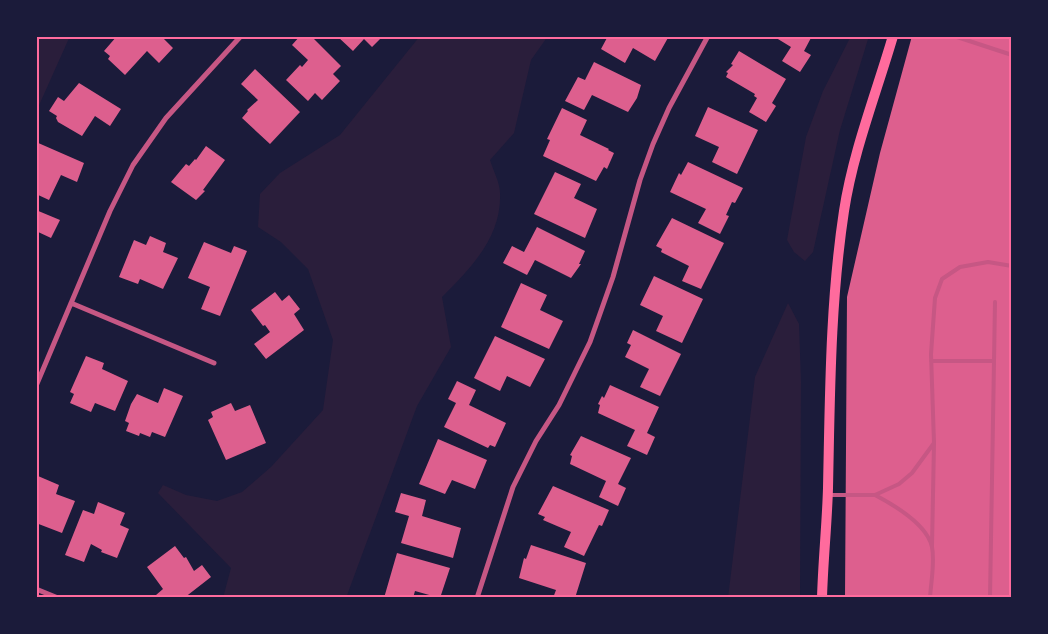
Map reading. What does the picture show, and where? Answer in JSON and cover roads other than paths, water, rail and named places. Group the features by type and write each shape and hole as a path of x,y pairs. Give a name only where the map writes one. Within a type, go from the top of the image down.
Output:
{"main road":[{"path":"822,598 834,298 844,209 858,150 893,36"}],"street":[{"path":"36,386 121,188 147,143 181,100 242,36"},
{"path":"477,598 513,487 536,441 563,398 590,342 613,277 640,180 653,144 669,108 708,36"},
{"path":"71,303 214,363"},
{"path":"36,588 58,598"}],"lane":[{"path":"954,36 1012,55"},
{"path":"930,598 934,443 931,362 935,298 942,279 960,266 988,262 1012,266"},
{"path":"990,598 994,302"},
{"path":"931,362 994,362"},
{"path":"827,495 875,494 898,484 912,473 934,443"},
{"path":"875,494 906,514 918,525 932,546"}]}
